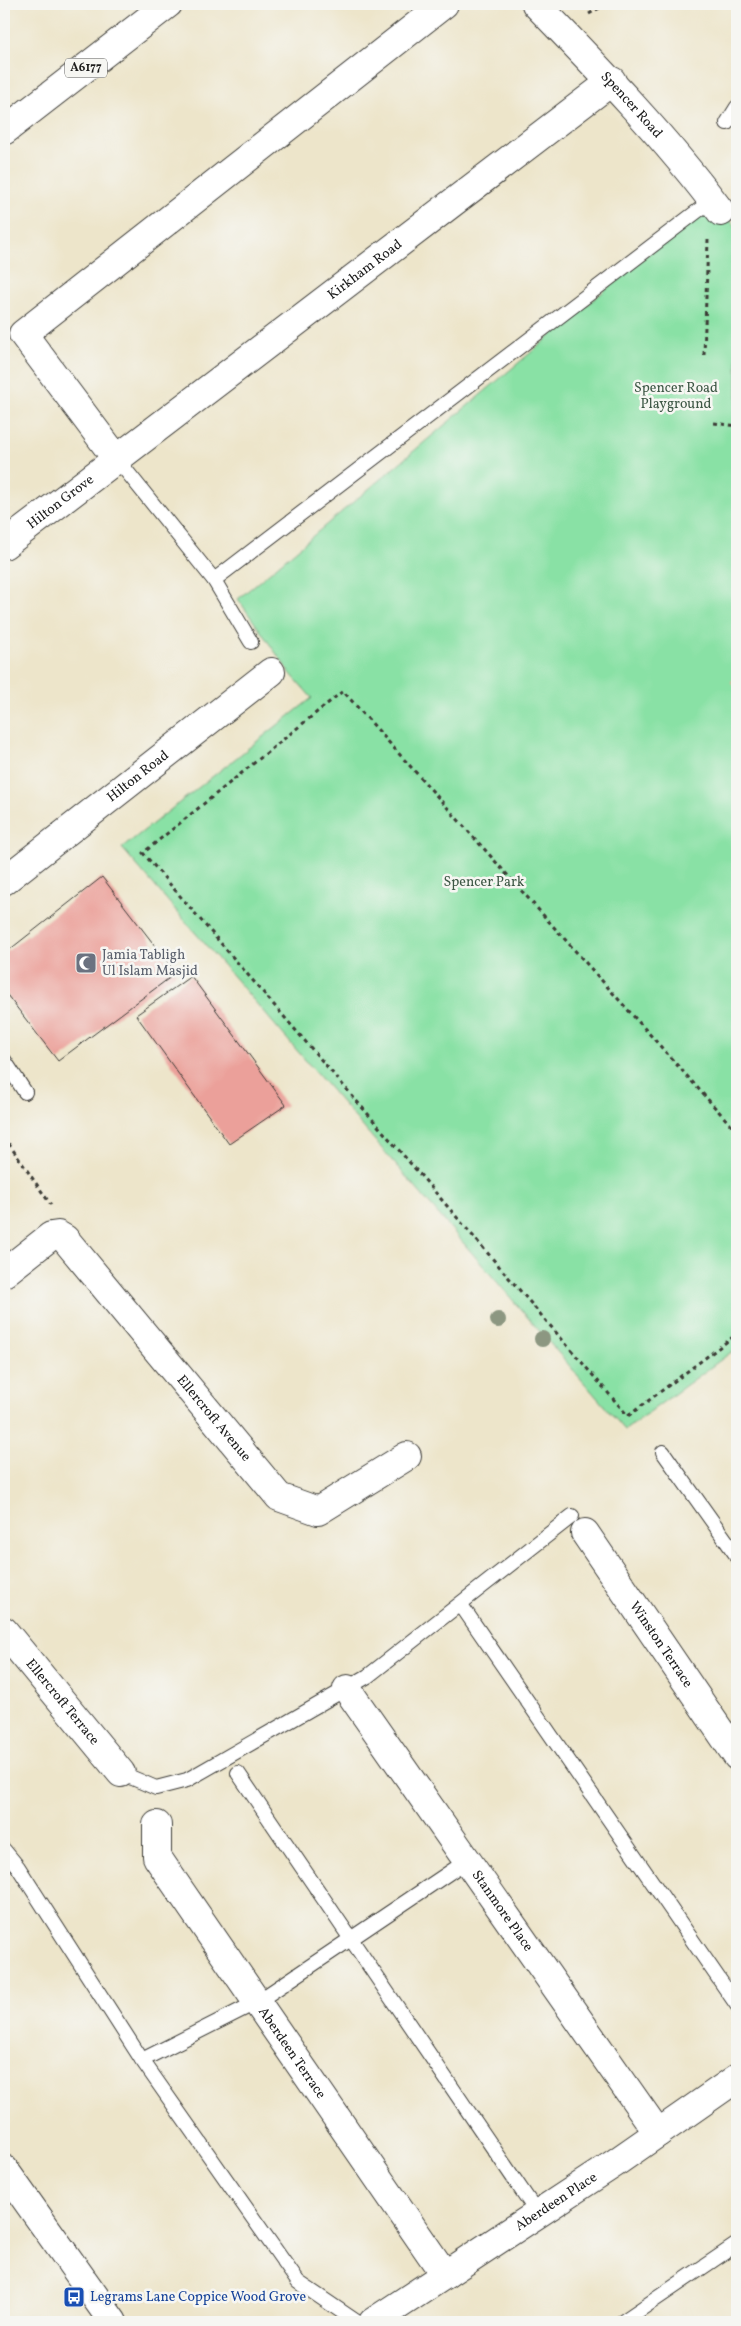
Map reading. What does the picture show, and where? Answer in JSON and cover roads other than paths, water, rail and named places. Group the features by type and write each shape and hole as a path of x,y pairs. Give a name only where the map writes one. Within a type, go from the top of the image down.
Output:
{"street":[{"name":"A6177","path":"4,131 168,4"},
{"path":"116,458 23,334 444,4"},
{"name":"Spencer Road","path":"536,4 612,81 714,215"},
{"name":"Kirkham Road","path":"116,458 612,81"},
{"name":"Hilton Grove","path":"4,545 116,458"},
{"name":"Hilton Road","path":"4,881 271,672"},
{"name":"Ellercroft Avenue","path":"4,1273 53,1236 58,1235 66,1239 279,1497 318,1511 407,1456"},
{"name":"Winston Terrace","path":"579,1525 737,1756"},
{"name":"Ellercroft Terrace","path":"4,1631 121,1773"},
{"name":"Stanmore Place","path":"347,1689 658,2133"},
{"name":"Aberdeen Terrace","path":"157,1825 157,1858 445,2274"},
{"name":"Aberdeen Place","path":"373,2322 538,2214 737,2078"},
{"path":"4,2169 112,2322"}],"lane":[{"path":"727,124 737,107"},
{"path":"214,580 714,215"},
{"path":"116,458 214,580 251,642"},
{"path":"4,1060 25,1092"},
{"path":"663,1452 737,1556"},
{"path":"121,1773 156,1788 188,1780 368,1676 461,1605 579,1525"},
{"path":"461,1605 737,2004"},
{"path":"238,1773 538,2214"},
{"path":"4,1850 18,1867 142,2060 298,2282 357,2322"},
{"path":"142,2060 257,2002 468,1860"},
{"path":"622,2322 737,2244"}],"place":[{"name":"Jamia Tabligh Ul Islam Masjid","path":"86,963"},
{"name":"Legrams Lane Coppice Wood Grove","path":"74,2297"}],"park label":[{"name":"Spencer Road Playground","path":"676,396"},
{"name":"Spencer Park","path":"484,882"}]}
